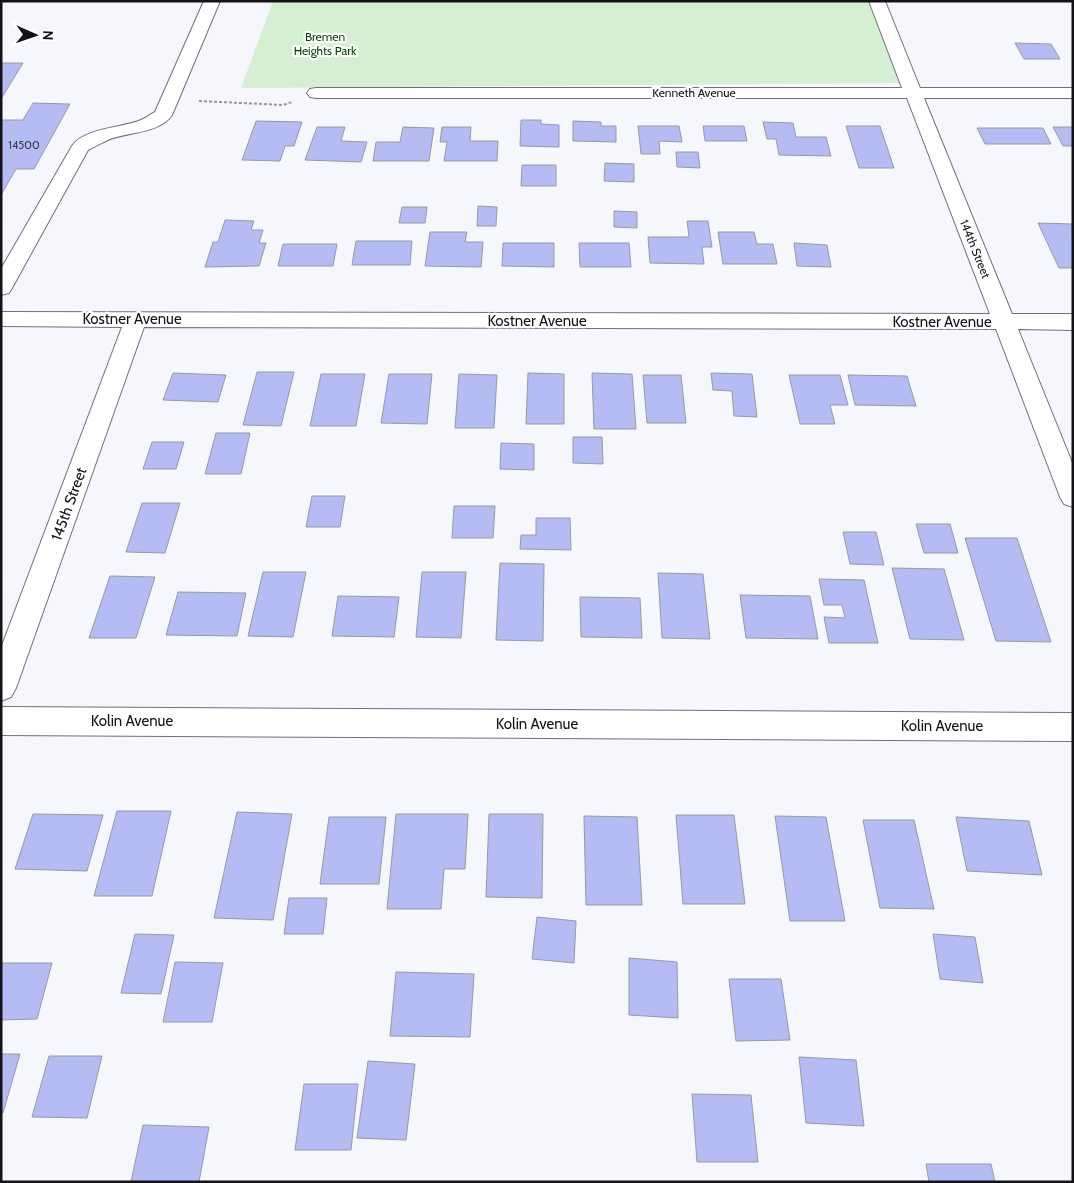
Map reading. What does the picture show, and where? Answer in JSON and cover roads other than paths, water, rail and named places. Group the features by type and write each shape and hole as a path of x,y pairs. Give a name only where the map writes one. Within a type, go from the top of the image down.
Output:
{"street":[{"path":"1,288 81,146 104,135 147,124 163,115 212,1"},
{"name":"144th Street","path":"877,1 1073,497"},
{"name":"Kenneth Avenue","path":"316,93 1073,93"},
{"name":"Kostner Avenue","path":"1,319 1073,322"},
{"name":"145th Street","path":"1,688 136,320"},
{"name":"Kolin Avenue","path":"1,721 1073,727"}],"park label":[{"name":"Bremen Heights Park","path":"325,44"}]}
